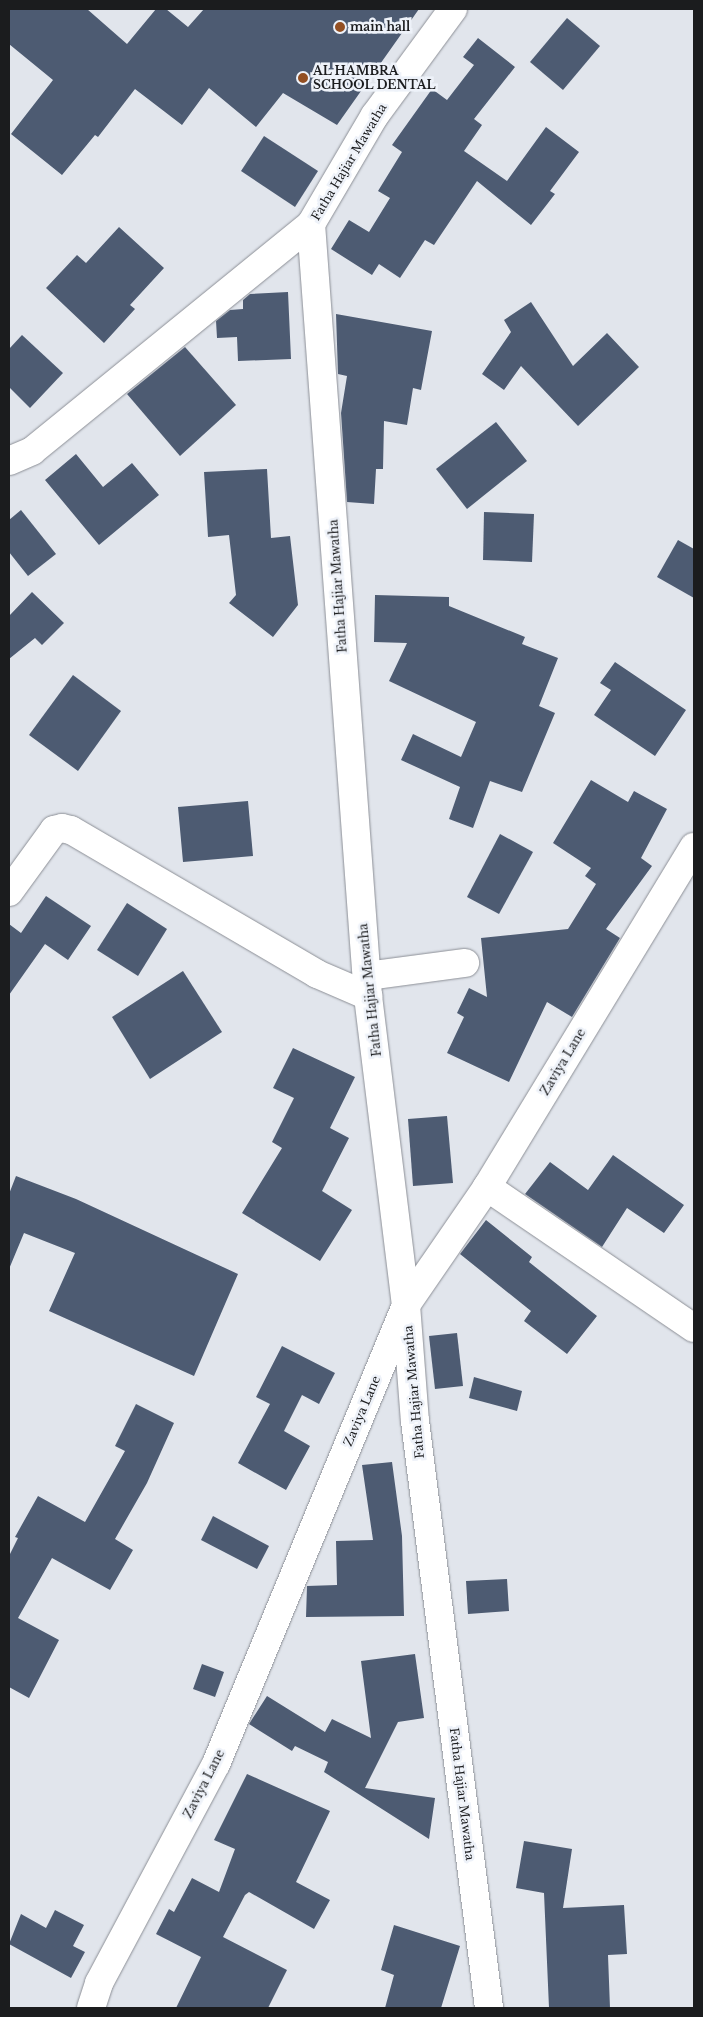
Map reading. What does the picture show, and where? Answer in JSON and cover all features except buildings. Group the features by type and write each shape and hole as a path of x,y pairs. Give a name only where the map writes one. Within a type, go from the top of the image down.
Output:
{"street":[{"name":"Fatha Hajiar Mawatha","path":"453,9 375,115 311,224 368,986 406,1305 416,1431 489,2008"},
{"path":"9,462 32,451 311,224"},
{"path":"9,892 54,830 62,828 71,830 317,974 368,986 465,963"},
{"name":"Zaviya Lane","path":"91,2008 99,1983 216,1764 406,1305 488,1188 694,847"},
{"path":"488,1188 694,1328"}],"place":[{"name":"main hall","path":"340,27"},
{"name":"AL HAMBRA SCHOOL DENTAL","path":"303,78"}]}
